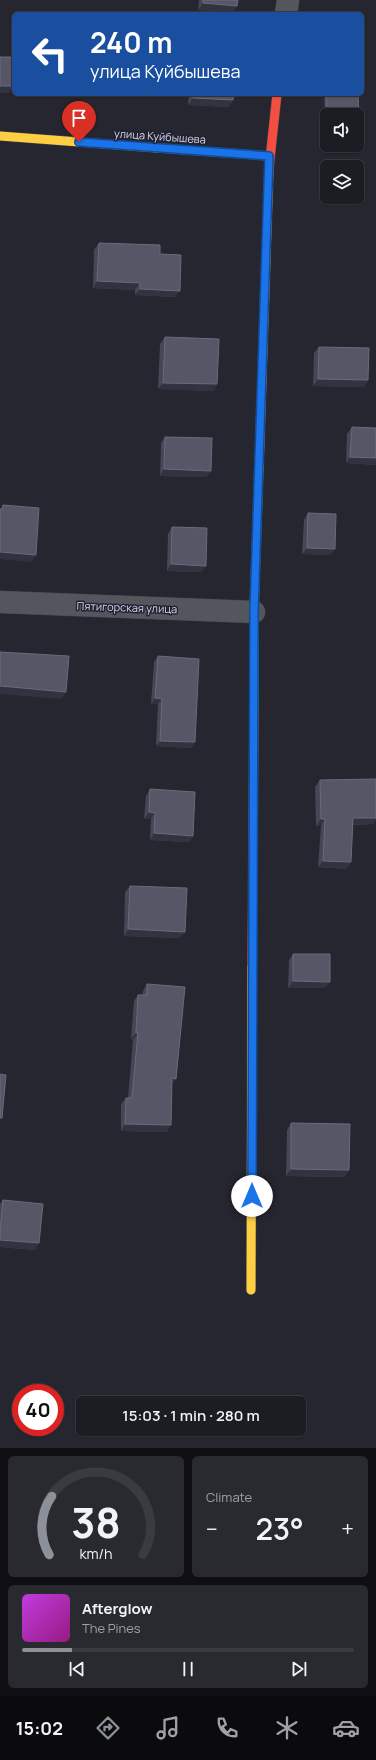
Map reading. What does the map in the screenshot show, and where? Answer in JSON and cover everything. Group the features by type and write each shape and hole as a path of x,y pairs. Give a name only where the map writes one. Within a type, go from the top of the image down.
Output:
{"street":[{"path":"286,12 288,0"},
{"path":"251,1290 254,612 269,156 277,96"},
{"name":"улица Куйбышева","path":"0,136 269,156"},
{"name":"Пятигорская улица","path":"0,602 254,612"}],"building":[{"path":"203,0 238,0 237,6 203,3"},
{"path":"0,57 12,57 12,86 0,86"},
{"path":"193,96 234,96 233,100 193,98"},
{"path":"326,96 358,96 359,108 327,108"},
{"path":"99,243 160,245 160,254 181,255 180,291 140,289 140,283 97,281"},
{"path":"165,337 219,339 217,384 163,383"},
{"path":"319,347 369,348 368,380 318,379"},
{"path":"352,427 376,428 376,458 350,457"},
{"path":"165,437 212,438 211,471 164,469"},
{"path":"3,505 39,508 36,555 0,552 0,509 2,509"},
{"path":"308,513 336,514 335,549 307,548"},
{"path":"172,527 207,528 206,566 171,564"},
{"path":"0,652 69,656 66,692 0,686"},
{"path":"158,656 199,659 195,742 160,741 162,699 155,698"},
{"path":"376,779 376,818 353,818 351,862 323,861 325,819 321,819 320,780"},
{"path":"150,789 195,792 193,836 154,833 155,813 149,812"},
{"path":"130,886 187,888 185,932 128,929"},
{"path":"293,954 330,954 330,982 293,981"},
{"path":"147,984 185,987 176,1079 172,1078 171,1125 125,1124 126,1098 132,1098 138,1033 136,1033 138,995 147,995"},
{"path":"0,1074 6,1075 2,1118 0,1118"},
{"path":"291,1123 350,1124 349,1170 291,1169"},
{"path":"3,1200 43,1204 39,1243 0,1240"}],"traffic: fast":[{"path":"158,148 269,156"},
{"path":"254,711 254,612 259,468"}],"traffic: slow":[{"path":"0,136 158,148"},
{"path":"259,468 269,168"},
{"path":"251,1290 252,967"}],"traffic: jam":[{"path":"269,168 277,96"},
{"path":"252,967 254,711"}],"route":[{"path":"79,142 269,156 254,612 252,1196"}]}
